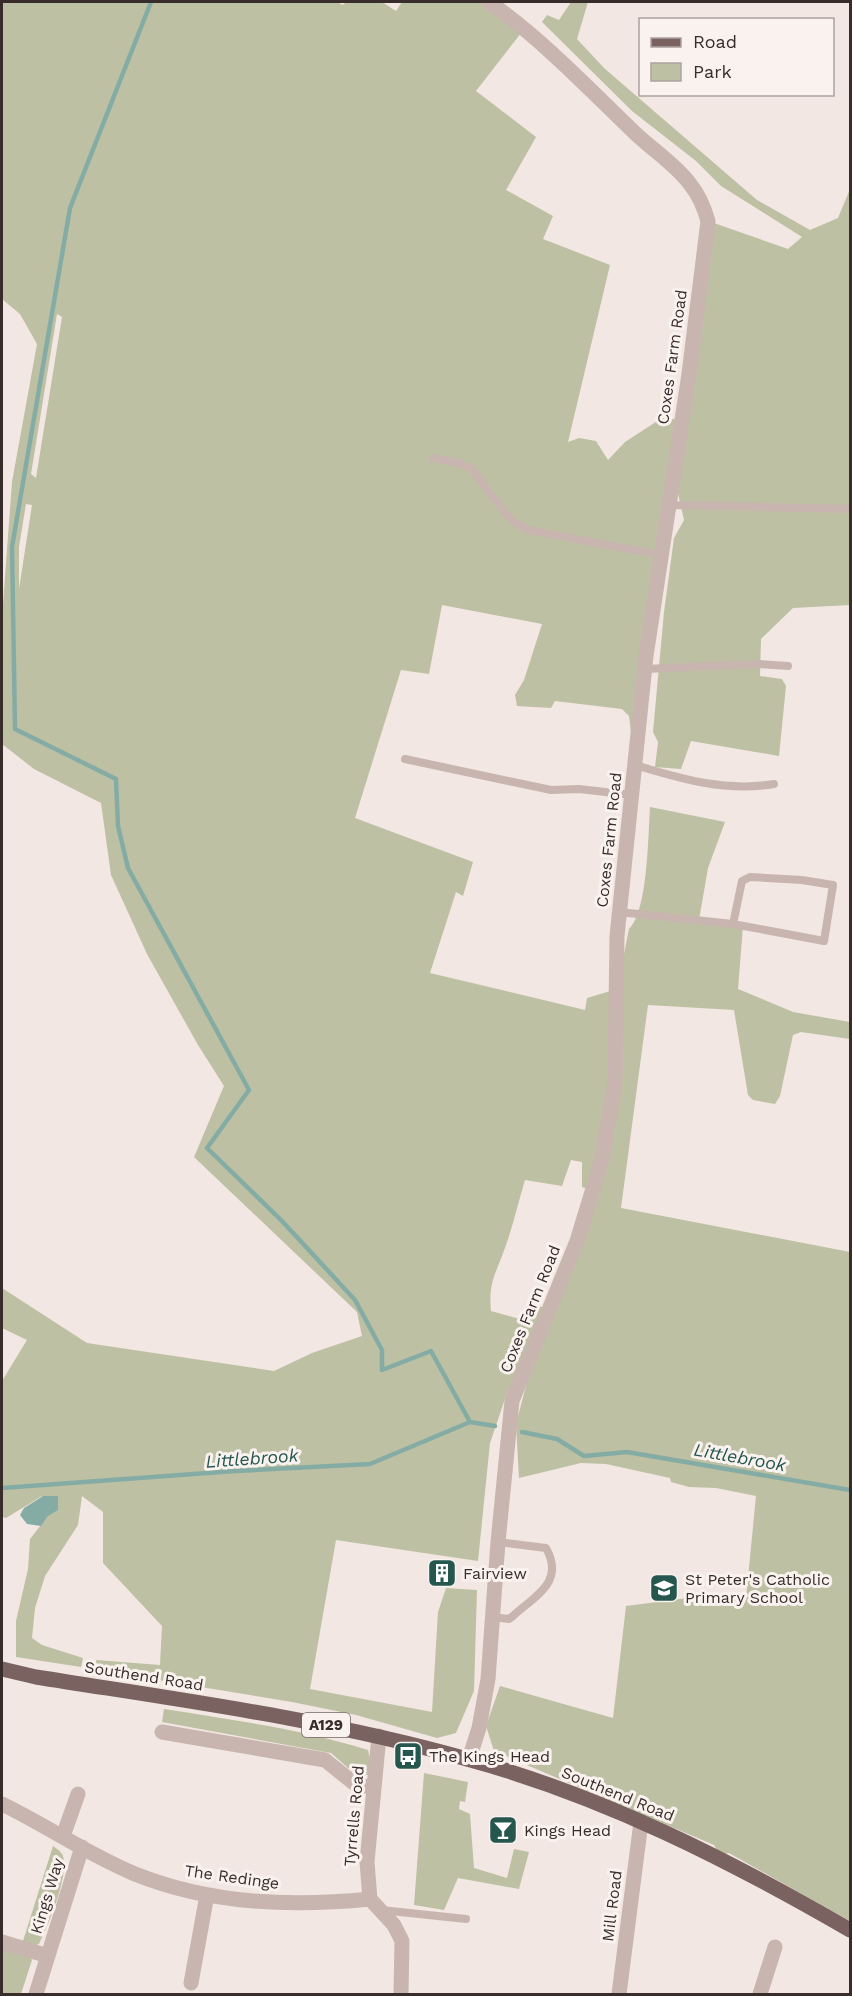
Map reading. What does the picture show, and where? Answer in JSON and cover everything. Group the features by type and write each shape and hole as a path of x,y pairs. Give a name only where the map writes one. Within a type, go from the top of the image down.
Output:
{"main road":[{"name":"Southend Road","path":"2,1669 47,1679 294,1718 379,1736 469,1759 597,1803 641,1822 744,1870 850,1930"}],"street":[{"name":"Coxes Farm Road","path":"469,1759 479,1728 488,1679 498,1542 512,1401 577,1241 602,1159 615,1083 619,912 645,669 706,249 708,221 701,200 690,183 666,159 641,139 520,24 489,2"},
{"path":"162,1732 325,1760 356,1784 374,1788"},
{"name":"Tyrrells Road","path":"375,1904 367,1862 379,1736"},
{"path":"63,1836 78,1794"},
{"name":"The Redinge","path":"2,1804 134,1873 207,1895 267,1903 375,1904"},
{"name":"Mill Road","path":"619,1995 641,1822"},
{"name":"Kings Way","path":"36,1995 82,1847"},
{"path":"191,1983 207,1895"},
{"path":"375,1904 394,1925 402,1941 401,1995"},
{"name":"Kings Way","path":"2,1942 48,1956"},
{"path":"760,1995 775,1947"}],"lane":[{"path":"432,458 459,463 471,468 509,518 528,530 661,555"},
{"path":"668,506 850,509"},
{"path":"645,669 759,664 788,666"},
{"path":"405,759 551,790 579,789 632,795"},
{"path":"635,765 710,784 750,788 774,784"},
{"path":"619,912 733,924 824,941 833,885 802,880 750,877 742,881 733,924"},
{"path":"492,1617 509,1619 513,1616 550,1582 554,1569 553,1561 546,1548 498,1542"},
{"path":"375,1904 466,1919"}],"green space":[{"path":"2,2 337,2 343,5 346,2 382,2 396,11 402,2 489,2 525,28 476,91 536,137 506,190 553,216 543,239 610,265 568,442 579,438 596,441 608,460 625,442 662,418 681,420 708,221 788,249 802,237 721,186 696,161 632,111 542,22 547,15 559,20 571,2 588,2 577,39 604,68 757,200 810,230 838,218 850,189 850,605 793,608 761,639 760,676 782,679 786,686 779,756 691,741 681,769 655,767 658,742 653,732 664,612 674,538 684,520 674,476 632,740 629,716 622,709 555,701 551,708 517,706 515,695 524,680 542,624 442,605 429,674 401,670 355,818 473,862 463,896 456,892 430,973 585,1010 587,998 617,989 629,929 635,920 643,890 650,807 725,822 708,868 699,920 743,926 738,989 793,1012 850,1022 850,1039 801,1032 793,1035 780,1096 775,1104 753,1100 748,1095 734,1010 648,1005 621,1208 850,1252 850,1921 729,1853 720,1855 714,1845 494,1751 486,1726 500,1686 613,1718 626,1606 711,1595 746,1598 756,1496 716,1488 689,1487 671,1482 670,1478 606,1464 581,1463 519,1478 516,1424 537,1344 592,1190 582,1187 582,1162 571,1160 562,1186 525,1180 508,1240 494,1278 491,1311 523,1320 532,1302 545,1309 506,1396 490,1443 478,1561 336,1540 310,1689 432,1712 438,1612 446,1588 477,1590 474,1691 456,1733 437,1738 356,1715 292,1702 97,1670 96,1660 160,1665 162,1626 103,1563 103,1512 82,1496 78,1525 45,1576 35,1608 32,1638 42,1645 83,1658 81,1667 16,1657 16,1621 28,1569 30,1539 48,1516 42,1496 6,1518 2,1517 2,1381 27,1340 2,1328 2,1288 87,1343 274,1371 312,1353 362,1336 357,1312 194,1157 224,1086 147,954 111,875 101,803 34,769 2,744 2,617 12,482 37,344 20,314 2,299","holes":["57,314 62,317 36,478 31,474","26,504 32,505 19,589 19,547"]},
{"path":"164,1709 318,1736 368,1750 371,1765 368,1775 355,1774 331,1753 162,1722"},
{"path":"424,1773 468,1782 465,1802 460,1801 459,1809 470,1814 474,1868 507,1878 514,1849 529,1852 519,1889 458,1878 444,1910 414,1905"},
{"path":"53,1846 63,1856 63,1876 52,1913 39,1944 30,1947 22,1944"},
{"path":"2,1946 26,1953 32,1960 21,1994 2,1994"}],"water":[{"path":"43,1496 58,1496 58,1510 48,1516 41,1526 27,1524 20,1515 24,1508"}],"waterway":[{"path":"151,2 70,208 12,547 15,729 116,779 118,826 128,868 249,1090 207,1148 282,1221 355,1300 382,1350 382,1370 431,1351 470,1422"},
{"name":"Littlebrook","path":"2,1488 235,1471 370,1464 470,1422 495,1426"},
{"name":"Littlebrook","path":"522,1432 557,1439 584,1456 627,1452 850,1490"}],"place":[{"name":"Fairview","path":"442,1573"},
{"name":"St Peter's Catholic Primary School","path":"664,1588"},
{"name":"The Kings Head","path":"408,1756"},
{"name":"Kings Head","path":"503,1830"}]}
